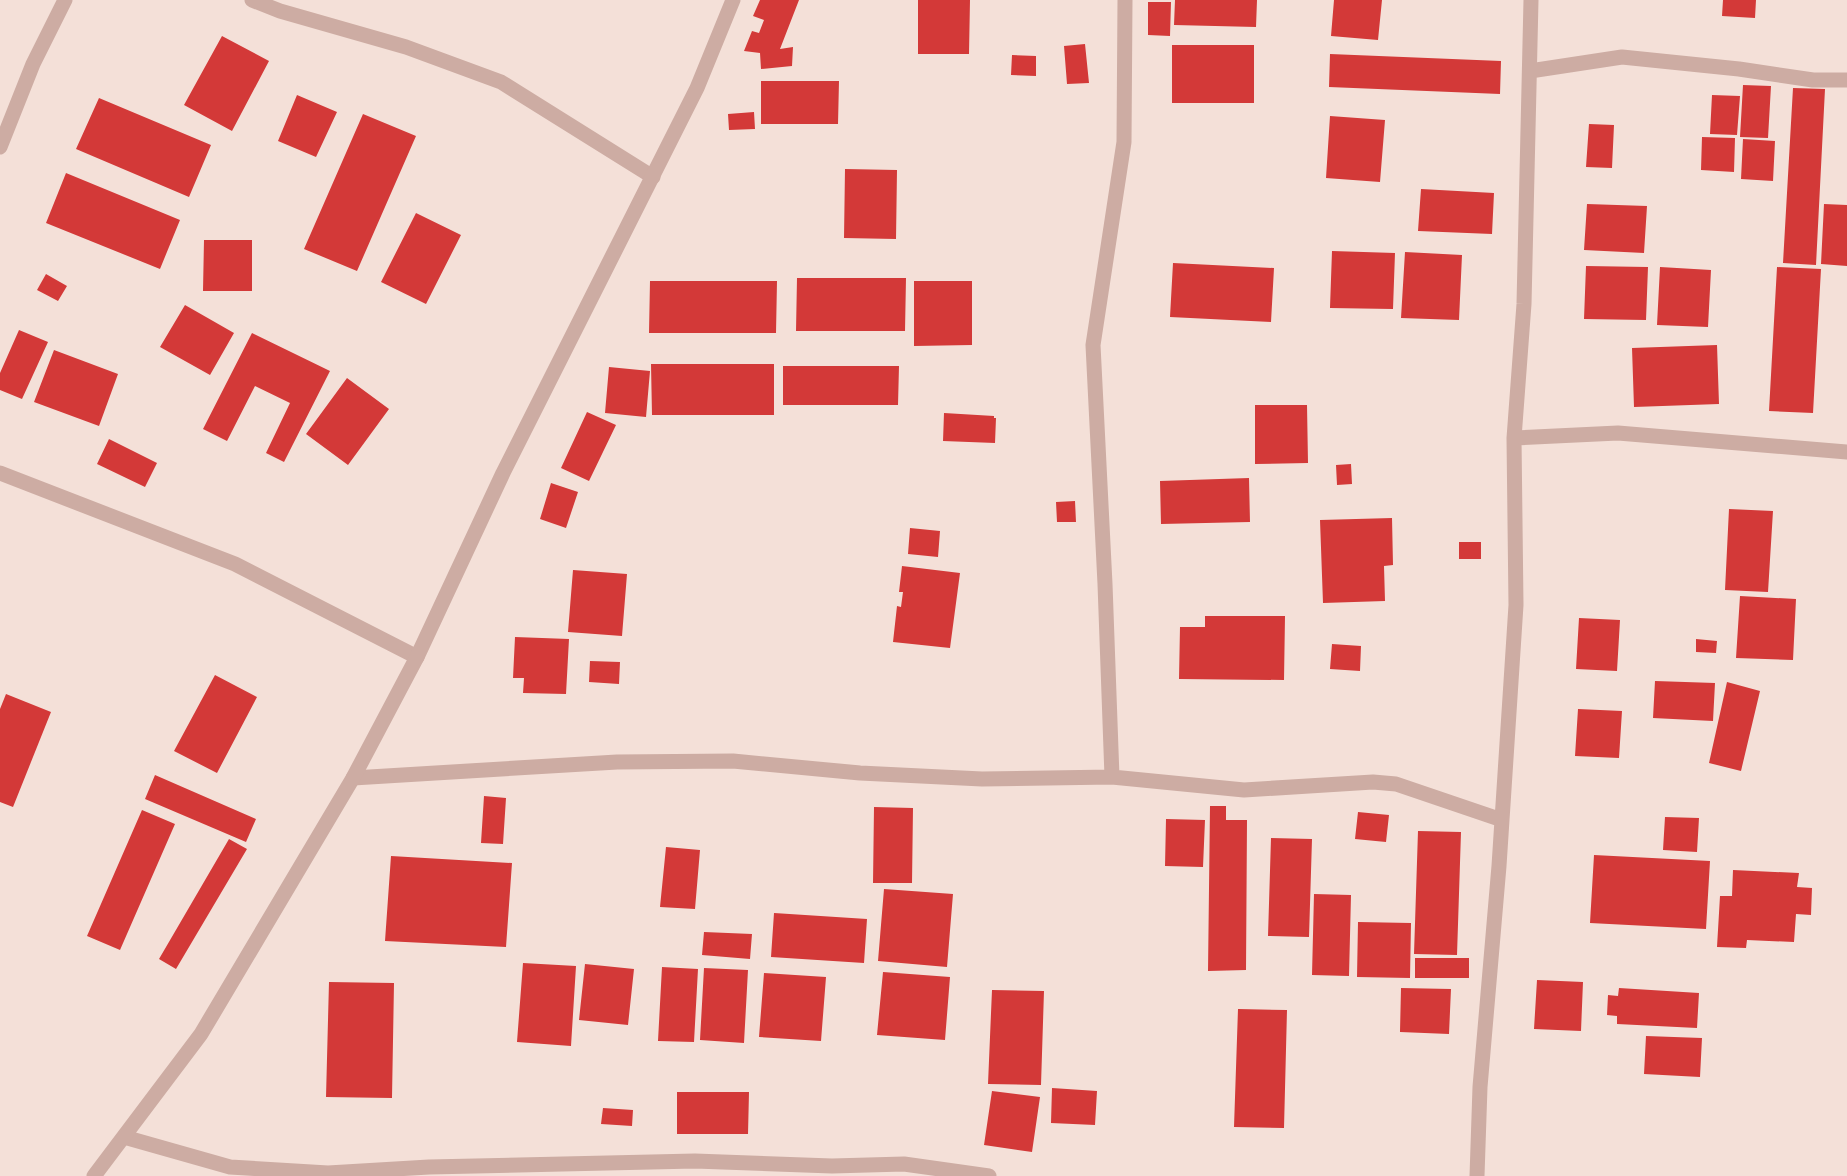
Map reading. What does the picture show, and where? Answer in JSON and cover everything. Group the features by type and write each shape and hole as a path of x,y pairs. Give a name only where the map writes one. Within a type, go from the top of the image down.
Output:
{"street":[{"path":"0,147 33,63 65,0"},
{"path":"252,0 280,11 406,47 501,82 652,177"},
{"path":"94,1176 201,1034 353,778 417,657 503,473 697,88 733,0"},
{"path":"1112,777 1093,345 1124,142 1125,0"},
{"path":"1477,1176 1480,1087 1502,820 1516,605 1514,438 1524,304 1531,0"},
{"path":"1530,71 1622,57 1739,69 1813,80 1847,80"},
{"path":"1514,438 1618,433 1847,452"},
{"path":"0,473 235,564 417,657"},
{"path":"353,778 616,762 732,761 915,776 1112,777 1244,790 1373,782 1396,784 1502,820"},
{"path":"124,1137 230,1167 328,1173 530,1164 694,1161 832,1166 904,1164 989,1176"}],"building":[{"path":"760,0 799,0 780,49 793,47 792,66 761,69 760,53 744,51 752,31 759,33 764,20 753,16"},
{"path":"918,0 970,0 969,54 918,54"},
{"path":"1175,0 1257,0 1256,27 1174,25"},
{"path":"1334,0 1382,0 1378,40 1331,36"},
{"path":"1723,0 1756,0 1755,18 1722,16"},
{"path":"1148,2 1171,2 1170,36 1148,35"},
{"path":"222,36 269,61 232,131 184,105"},
{"path":"1085,44 1089,83 1067,84 1064,46"},
{"path":"1172,45 1254,45 1254,103 1172,103"},
{"path":"1330,54 1501,61 1500,94 1329,87"},
{"path":"1012,55 1036,56 1036,76 1011,75"},
{"path":"761,81 839,81 838,124 761,124"},
{"path":"1743,85 1771,86 1768,138 1740,137"},
{"path":"1793,88 1825,89 1816,265 1783,263"},
{"path":"297,95 337,112 316,157 278,141"},
{"path":"1712,95 1740,96 1737,135 1710,134"},
{"path":"99,98 211,145 189,197 76,149"},
{"path":"754,112 755,129 729,130 728,114"},
{"path":"363,114 416,136 357,271 304,249"},
{"path":"1330,116 1385,120 1380,182 1326,178"},
{"path":"1589,124 1614,125 1612,168 1586,167"},
{"path":"1702,137 1735,138 1734,172 1701,170"},
{"path":"1743,139 1775,141 1773,181 1741,179"},
{"path":"845,169 897,170 896,239 844,238"},
{"path":"66,173 180,220 160,269 46,223"},
{"path":"1421,189 1494,193 1492,234 1418,231"},
{"path":"1587,204 1647,206 1644,253 1584,250"},
{"path":"1824,204 1847,205 1847,266 1821,264"},
{"path":"416,213 461,235 426,304 381,282"},
{"path":"204,240 252,240 252,291 203,291"},
{"path":"1332,251 1395,253 1393,309 1330,308"},
{"path":"1405,252 1462,255 1459,320 1401,318"},
{"path":"1173,263 1274,268 1271,322 1170,317"},
{"path":"1586,266 1648,267 1646,320 1584,319"},
{"path":"1660,267 1711,270 1708,327 1657,325"},
{"path":"1777,267 1821,269 1813,413 1769,411"},
{"path":"46,274 67,286 58,301 37,290"},
{"path":"797,278 906,278 905,331 796,331"},
{"path":"650,281 777,281 776,333 649,333"},
{"path":"914,281 972,281 972,345 914,346"},
{"path":"185,305 234,333 210,375 160,347"},
{"path":"19,330 48,342 22,399 0,390 0,373"},
{"path":"252,333 330,371 284,462 266,453 290,403 255,386 227,441 203,429"},
{"path":"1717,345 1719,404 1634,407 1632,348"},
{"path":"54,350 118,374 99,426 34,402"},
{"path":"651,364 774,364 774,415 652,415"},
{"path":"783,366 899,366 898,405 783,405"},
{"path":"609,367 650,371 646,417 605,413"},
{"path":"347,378 389,409 348,465 306,434"},
{"path":"1255,405 1307,405 1308,463 1255,464"},
{"path":"587,412 616,425 589,481 561,468"},
{"path":"944,413 994,416 996,418 995,443 943,441"},
{"path":"109,439 157,463 145,487 97,464"},
{"path":"1351,464 1352,484 1337,485 1336,465"},
{"path":"1249,478 1250,522 1161,524 1160,481"},
{"path":"551,483 578,492 566,528 540,519"},
{"path":"1075,501 1076,522 1057,522 1056,502"},
{"path":"1729,509 1773,511 1768,592 1725,590"},
{"path":"1392,518 1393,565 1384,566 1385,601 1323,603 1320,520"},
{"path":"910,528 940,531 938,557 908,554"},
{"path":"1459,542 1481,542 1481,559 1459,559"},
{"path":"902,566 960,573 950,648 893,642 897,606 901,607 903,592 899,592"},
{"path":"573,570 627,574 622,636 568,632"},
{"path":"1740,596 1796,599 1793,660 1736,658"},
{"path":"1205,616 1285,616 1284,680 1179,679 1180,627 1205,627"},
{"path":"1579,618 1620,620 1617,671 1576,669"},
{"path":"515,637 569,639 566,694 523,693 524,678 513,678"},
{"path":"1696,639 1717,641 1716,653 1696,652"},
{"path":"1332,644 1361,646 1360,671 1330,669"},
{"path":"590,661 620,662 619,684 589,682"},
{"path":"215,675 257,697 217,773 174,751"},
{"path":"1655,681 1715,683 1713,721 1653,718"},
{"path":"1727,682 1760,691 1741,771 1709,763"},
{"path":"6,694 51,712 13,807 0,802 0,709"},
{"path":"1578,709 1622,711 1619,758 1575,756"},
{"path":"155,775 256,819 246,842 145,799"},
{"path":"484,796 506,798 503,844 481,843"},
{"path":"1210,806 1226,806 1226,820 1247,820 1246,970 1208,971"},
{"path":"874,807 913,808 912,883 873,883"},
{"path":"142,810 175,824 120,950 87,936"},
{"path":"1358,812 1389,815 1386,842 1355,839"},
{"path":"1665,817 1699,818 1697,852 1663,850"},
{"path":"1166,819 1205,820 1203,867 1165,866"},
{"path":"1418,831 1461,832 1457,955 1414,954"},
{"path":"1271,838 1312,839 1309,937 1268,936"},
{"path":"229,839 247,849 176,969 159,959"},
{"path":"666,847 700,850 695,909 660,907"},
{"path":"1594,855 1710,861 1706,929 1590,923"},
{"path":"391,856 512,863 506,947 385,941"},
{"path":"1733,870 1799,873 1797,887 1812,888 1811,915 1796,914 1794,942 1747,940 1746,948 1717,947 1720,896 1732,896"},
{"path":"884,889 953,894 947,967 878,961"},
{"path":"1314,894 1351,895 1349,976 1312,975"},
{"path":"774,913 867,919 864,963 771,957"},
{"path":"1358,922 1411,923 1410,978 1357,977"},
{"path":"704,932 752,934 750,959 702,955"},
{"path":"1415,958 1469,958 1469,978 1415,978"},
{"path":"523,963 576,966 571,1046 517,1042"},
{"path":"585,964 634,969 628,1025 579,1020"},
{"path":"662,967 698,969 694,1042 658,1041"},
{"path":"704,968 748,970 744,1043 700,1040"},
{"path":"883,972 950,977 945,1040 877,1035"},
{"path":"764,973 826,977 821,1041 759,1037"},
{"path":"1537,980 1583,982 1581,1031 1534,1029"},
{"path":"329,982 394,983 392,1098 326,1097"},
{"path":"1401,988 1451,989 1449,1034 1400,1032"},
{"path":"1619,988 1699,993 1697,1028 1617,1024 1617,1016 1607,1015 1608,995 1618,996"},
{"path":"992,990 1044,991 1041,1085 988,1084"},
{"path":"1238,1009 1287,1010 1284,1128 1234,1127"},
{"path":"1646,1036 1702,1038 1700,1077 1644,1074"},
{"path":"1052,1088 1097,1091 1095,1125 1051,1123"},
{"path":"992,1091 1040,1097 1032,1152 984,1145"},
{"path":"677,1092 749,1092 748,1134 677,1134"},
{"path":"603,1108 633,1110 632,1126 601,1124"}]}
